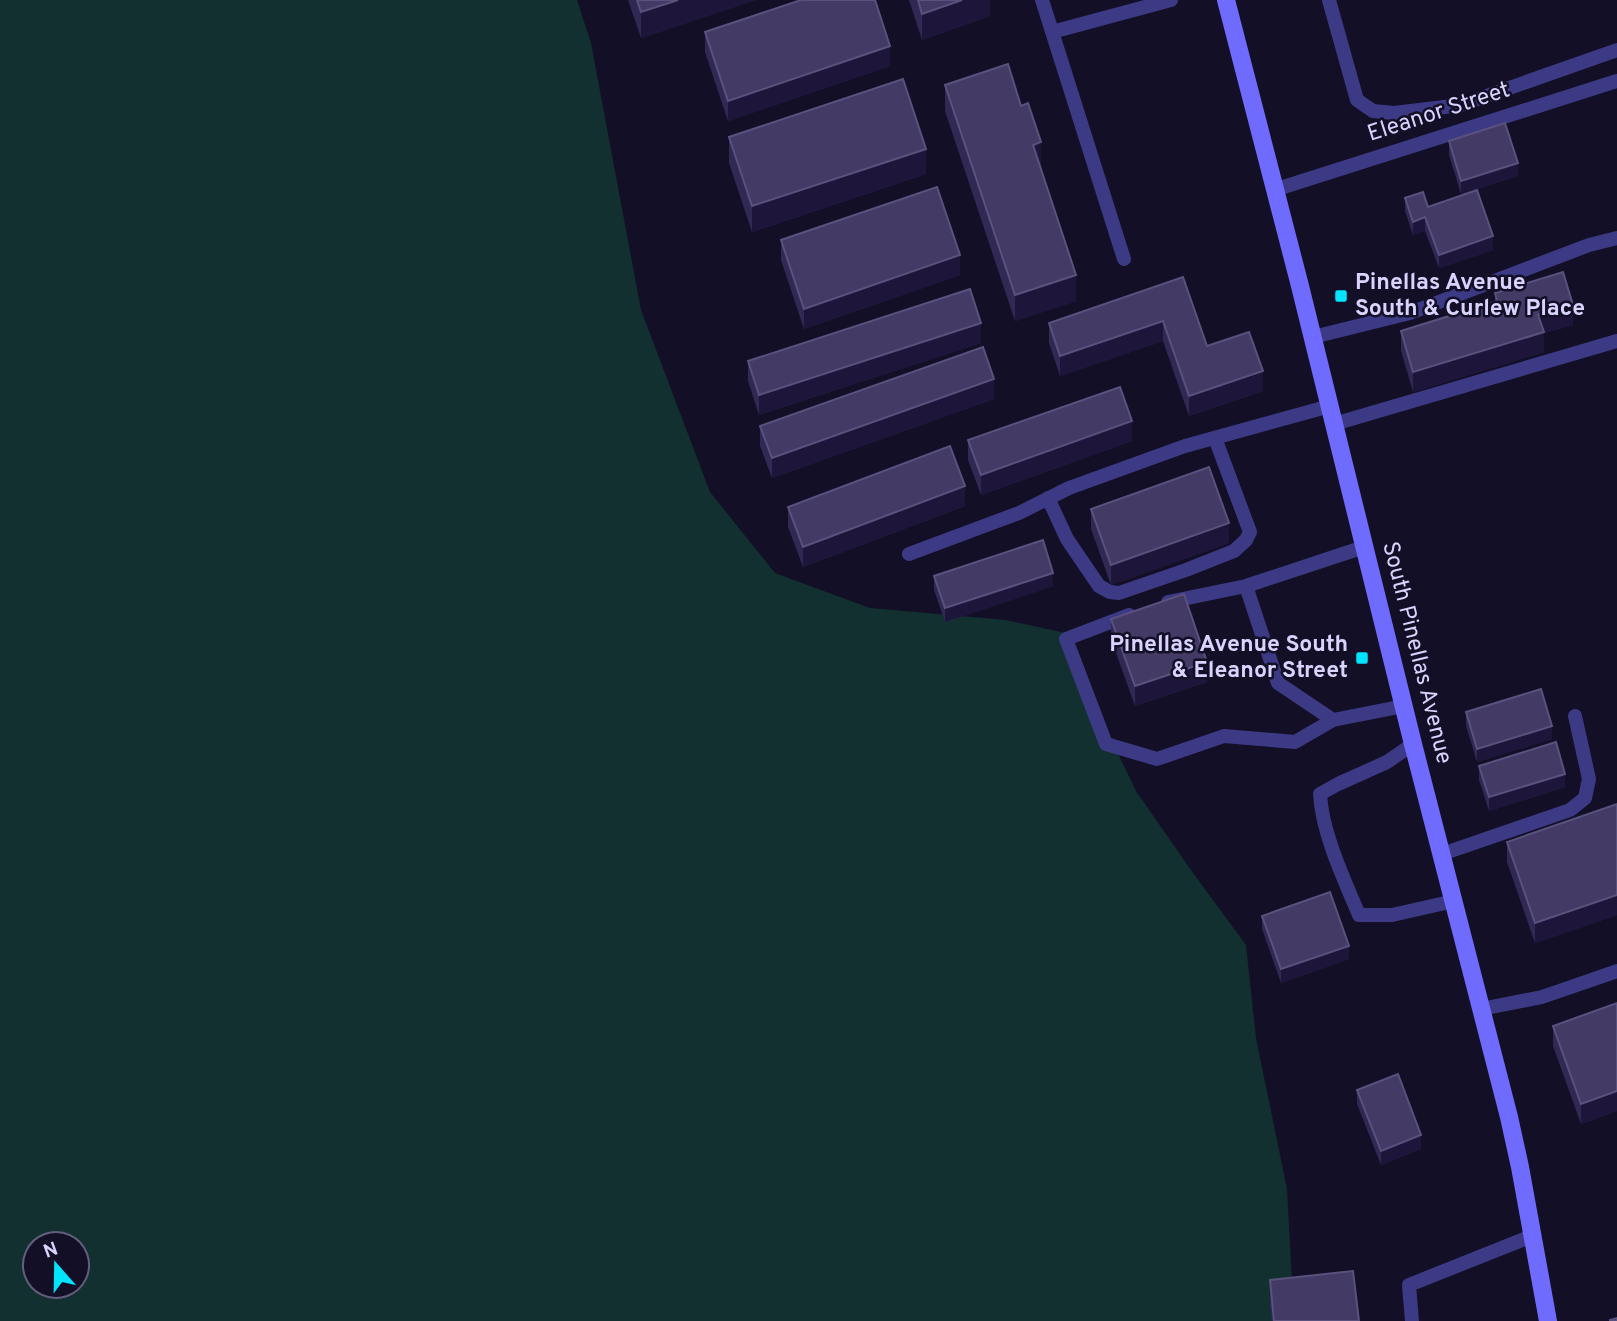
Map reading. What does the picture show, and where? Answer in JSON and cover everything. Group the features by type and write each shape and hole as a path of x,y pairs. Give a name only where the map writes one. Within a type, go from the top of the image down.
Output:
{"main road":[{"name":"South Pinellas Avenue","path":"1226,0 1509,1117 1548,1321"}],"lane":[{"path":"1041,0 1124,259"},
{"path":"1052,32 1171,0"},
{"path":"1329,0 1357,100 1373,111 1394,113 1461,104 1617,50"},
{"name":"Eleanor Street","path":"1274,190 1617,80"},
{"path":"1312,337 1410,313 1590,245 1617,238"},
{"path":"1334,424 1617,341"},
{"path":"909,554 1018,513 1069,488 1133,464 1185,446 1330,406"},
{"path":"1048,498 1081,562 1099,586 1110,592 1119,593 1186,570 1234,551 1250,532 1215,438"},
{"path":"1364,547 1246,586 1153,606 1066,639 1106,744 1157,759 1224,736 1295,743 1333,720 1404,706"},
{"path":"1246,586 1278,682 1333,720"},
{"path":"1442,854 1570,810 1585,798 1589,779 1574,716"},
{"path":"1413,744 1387,762 1338,783 1320,794 1320,810 1359,915 1392,915 1454,901"},
{"path":"1481,1009 1542,997 1617,971"},
{"path":"1412,1321 1409,1285 1532,1236"}],"green space":[{"path":"0,0 577,0 591,43 641,310 710,492 775,573 870,608 1006,620 1070,634 1099,714 1136,791 1246,945 1256,1038 1287,1189 1294,1318 1284,1321 0,1321"}],"building":[{"path":"637,0 678,0 641,12"},
{"path":"801,0 875,0 890,46 728,101 705,32"},
{"path":"918,0 962,0 922,14"},
{"path":"1008,64 1021,106 1028,103 1041,142 1033,145 1076,275 1015,295 945,85"},
{"path":"903,79 926,149 752,206 729,137"},
{"path":"1505,123 1518,163 1461,181 1449,141"},
{"path":"937,187 960,255 804,309 781,240"},
{"path":"1477,190 1493,236 1439,255 1425,217 1413,222 1405,198 1423,192 1428,207"},
{"path":"1563,272 1573,305 1538,315 1544,332 1413,372 1401,331 1497,301 1495,293"},
{"path":"1183,277 1207,346 1249,332 1263,371 1189,396 1163,321 1060,356 1049,323"},
{"path":"970,289 981,323 759,395 748,361"},
{"path":"983,347 994,379 772,458 760,426"},
{"path":"1120,387 1132,421 981,475 968,440"},
{"path":"950,446 965,486 803,547 788,507"},
{"path":"1209,467 1229,523 1111,565 1091,509"},
{"path":"1043,540 1053,573 945,608 934,576"},
{"path":"1184,594 1207,662 1135,686 1111,619"},
{"path":"1541,689 1552,726 1477,749 1466,712"},
{"path":"1556,742 1565,774 1489,797 1479,766"},
{"path":"1617,804 1617,895 1535,923 1507,842"},
{"path":"1330,892 1349,946 1281,969 1262,916"},
{"path":"1617,1003 1617,1091 1581,1104 1553,1026"},
{"path":"1398,1074 1421,1135 1381,1151 1357,1090"},
{"path":"1353,1271 1359,1321 1274,1321 1270,1280"}],"place":[{"name":"Pinellas Avenue South & Curlew Place","path":"1341,296"},
{"name":"Pinellas Avenue South & Eleanor Street","path":"1362,658"}]}
